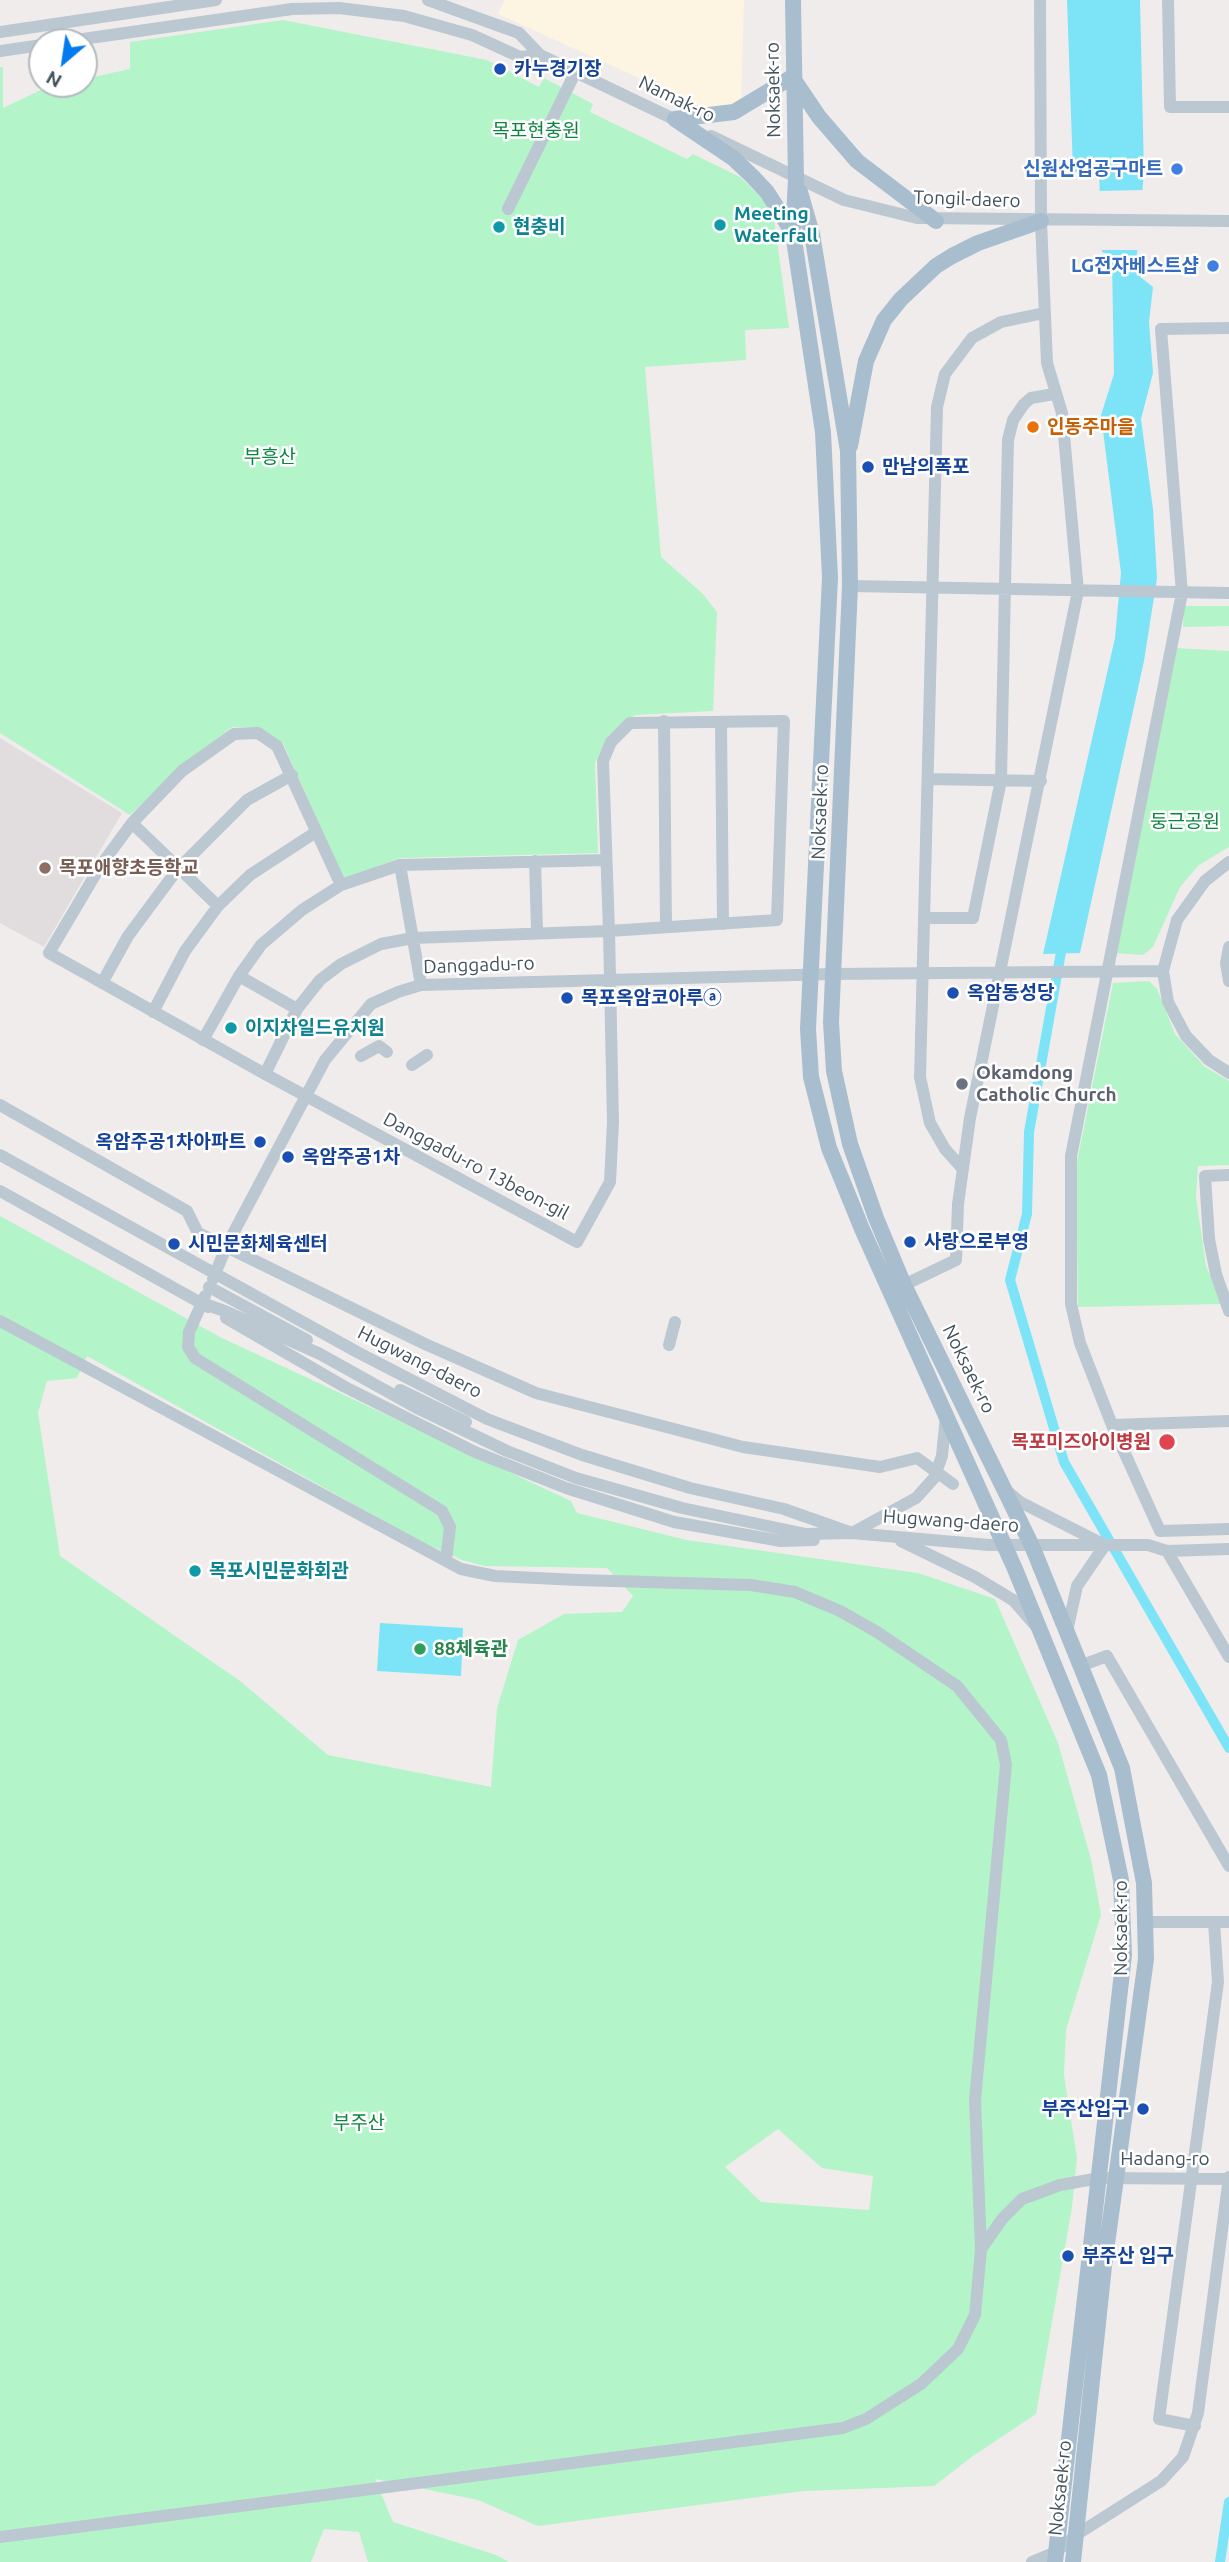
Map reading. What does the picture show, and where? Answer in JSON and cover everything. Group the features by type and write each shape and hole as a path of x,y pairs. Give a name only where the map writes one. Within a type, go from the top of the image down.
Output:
{"main road":[{"name":"Noksaek-ro","path":"793,0 792,77 796,180 793,233 823,432 830,578 808,1029 811,1077 830,1148 862,1229 1003,1544 1099,1775 1121,1880 1124,1955 1109,2178 1073,2562"},
{"path":"675,119 734,112 792,77 819,117 857,161 936,220"},
{"path":"675,119 733,158 752,176 767,192 793,233"},
{"name":"Noksaek-ro","path":"796,180 812,234 848,452 850,586 831,1022 834,1071 847,1132 904,1285 1004,1488 1040,1546 1067,1631 1122,1768 1144,1883 1146,1959 1109,2178 1056,2557"},
{"path":"848,452 866,361 884,320 901,299 928,272 952,256 978,243 1041,221"}],"street":[{"name":"Namak-ro","path":"428,0 519,33 540,55 796,180"},
{"path":"904,1285 956,1260 957,1204 962,1168 1006,973 1041,781 1082,592 1062,413 1054,394 1047,363 1041,221 1040,0"},
{"path":"1168,0 1170,107 1229,107"},
{"path":"0,32 209,1"},
{"name":"Namak-ro","path":"98,37 281,11 339,8 404,16 472,36 520,57 540,55"},
{"path":"0,51 28,47"},
{"path":"508,208 576,71"},
{"name":"Tongil-daero","path":"796,180 856,204 936,220 1229,221"},
{"path":"962,1168 937,1137 924,1107 920,1077 936,411 941,384 956,356 981,331 1014,317 1044,313"},
{"path":"1160,1531 1112,1424 1080,1343 1071,1304 1071,1156 1104,972 1179,593 1161,329 1229,328"},
{"path":"924,918 973,918 1000,780 1010,427 1024,404 1031,398 1054,394"},
{"path":"850,586 1229,593"},
{"path":"265,1074 297,1009 320,980 341,964 381,944 413,938 537,931 608,931 777,920 784,721 630,723 611,742 603,761 608,931 610,981"},
{"path":"664,722 666,927"},
{"path":"721,722 723,924"},
{"path":"304,1096 50,953 101,865 132,823 182,771 234,734 258,733 277,746 341,885"},
{"path":"102,983 134,927 177,870 247,800 292,775"},
{"path":"928,779 1041,781"},
{"path":"132,823 177,870 218,906"},
{"path":"153,1012 185,951 218,906 250,875 316,832"},
{"path":"203,1040 256,951 280,927 341,885 400,864 606,860"},
{"path":"535,861 537,931"},
{"path":"1229,862 1205,881 1177,920 1163,971 1168,1002 1186,1036 1209,1060 1229,1073"},
{"path":"400,864 421,985"},
{"path":"1229,947 1229,981"},
{"name":"Danggadu-ro","path":"446,1560 450,1527 442,1511 195,1357 188,1347 189,1332 227,1245 304,1096 325,1060 372,1004 421,985 834,974 1163,971"},
{"path":"239,976 297,1009"},
{"name":"Danggadu-ro 13beon-gil","path":"304,1096 577,1242 610,1182 613,1122 610,981"},
{"path":"361,1056 379,1046 387,1052"},
{"path":"412,1065 427,1055"},
{"path":"0,1105 187,1211 198,1233 425,1344 536,1392 743,1447 880,1467 917,1458 953,1484"},
{"name":"Hugwang-daero","path":"0,1155 215,1274 487,1419 582,1455 690,1488 784,1509 852,1533"},
{"path":"1229,1175 1205,1176 1211,1251 1229,1311"},
{"name":"Hugwang-daero","path":"0,1191 202,1303 228,1311 320,1354 417,1408 506,1451 576,1478 682,1508 806,1534 852,1533"},
{"name":"Hugwang-daero","path":"209,1287 424,1402 502,1439 589,1474 684,1502 852,1533 891,1537 1040,1546 1148,1545 1167,1551 1229,1549"},
{"path":"0,1321 461,1569 495,1576 751,1585 795,1592 877,1632 957,1686 1001,1740 1006,1765 975,2100 981,2249 975,2315 958,2349 921,2385 866,2419 843,2428 0,2537"},
{"path":"669,1345 675,1322"},
{"path":"852,1533 915,1498 936,1472 942,1456 947,1415"},
{"path":"1112,1424 1229,1421"},
{"path":"1004,1488 1020,1502 1104,1545 1082,1575 1075,1593 1067,1631"},
{"path":"1148,1545 1160,1531 1229,1529"},
{"path":"891,1537 975,1577 1013,1600 1041,1633"},
{"path":"1167,1551 1229,1657"},
{"path":"1080,1666 1107,1656 1229,1866"},
{"path":"1145,1922 1229,1922"},
{"path":"1195,2426 1158,2419 1218,1982 1214,1922"},
{"name":"Hadang-ro","path":"981,2249 1003,2218 1022,2199 1060,2185 1109,2178 1229,2178"},
{"path":"1032,2562 1056,2557 1076,2535 1161,2481 1182,2457 1195,2426 1229,2178"}],"shaded area":[{"path":"505,0 744,0 741,103 705,108 498,14"},
{"name":"목포애향초등학교","path":"0,738 122,813 44,947 0,923"}],"green space":[{"name":"부흥산","path":"283,20 487,60 539,87 544,78 593,104 590,112 687,159 693,154 740,177 761,197 774,219 789,328 745,330 746,360 645,367 661,557 703,594 717,612 713,711 635,715 608,736 595,763 598,853 400,858 344,879 283,743 261,728 232,727 184,765 130,815 0,733 0,67 3,67 3,108 28,96 98,98 98,76 130,69 130,42"},
{"path":"1184,606 1229,606 1229,626 1183,627"},
{"name":"둥근공원","path":"1175,648 1229,651 1229,847 1199,865 1180,887 1153,947 1143,955 1114,953"},
{"path":"1149,981 1157,989 1175,1034 1205,1067 1229,1081 1229,1165 1198,1166 1196,1197 1206,1266 1222,1304 1078,1307 1076,1167 1113,983"},
{"name":"부주산","path":"0,1216 222,1338 571,1501 577,1513 687,1540 918,1573 995,1599 1058,1743 1091,1859 1101,1915 1066,2030 1064,2075 1077,2158 1072,2207 1036,2414 934,2486 804,2491 538,2526 478,2500 375,2479 393,2522 496,2555 509,2562 368,2562 359,2532 324,2529 311,2562 0,2562","holes":["87,1356 418,1540 462,1560 485,1566 607,1568 633,1596 622,1612 564,1614 518,1640 497,1708 491,1787 328,1755 240,1681 60,1556 38,1413 47,1381 77,1378","778,2129 822,2168 873,2176 869,2210 761,2202 725,2167"]}],"water":[{"path":"1067,0 1140,0 1144,172 1136,265 1139,276 1153,287 1149,322 1153,373 1141,419 1153,509 1157,578 1144,661 1080,953 1043,954 1115,638 1121,573 1101,415 1114,374 1112,260 1108,254 1102,252 1099,172 1073,172"},
{"name":"88체육관","path":"380,1623 463,1628 461,1676 377,1671"}],"pier":[{"path":"1144,190 1141,250 1098,250 1096,191"}],"waterway":[{"path":"1063,941 1029,1132 1027,1214 1010,1280 1064,1462 1229,1748"},
{"path":"1220,2562 1229,2502"}],"place":[{"name":"카누경기장","path":"500,69"},
{"name":"신원산업공구마트","path":"1177,169"},
{"name":"Meeting Waterfall","path":"720,225"},
{"name":"현충비","path":"499,227"},
{"name":"LG전자베스트샵","path":"1213,266"},
{"name":"인동주마을","path":"1033,427"},
{"name":"만남의폭포","path":"868,467"},
{"name":"목포애향초등학교","path":"45,868"},
{"name":"옥암동성당","path":"953,993"},
{"name":"목포옥암코아루ⓐ","path":"567,998"},
{"name":"이지차일드유치원","path":"231,1028"},
{"name":"Okamdong Catholic Church","path":"962,1084"},
{"name":"옥암주공1차아파트","path":"260,1142"},
{"name":"옥암주공1차","path":"288,1157"},
{"name":"사랑으로부영","path":"910,1242"},
{"name":"시민문화체육센터","path":"174,1244"},
{"name":"목포미즈아이병원","path":"1167,1442"},
{"name":"목포시민문화회관","path":"195,1571"},
{"name":"88체육관","path":"420,1649"},
{"name":"부주산입구","path":"1143,2109"},
{"name":"부주산 입구","path":"1068,2256"}],"park label":[{"name":"목포현충원","path":"536,131"}]}
